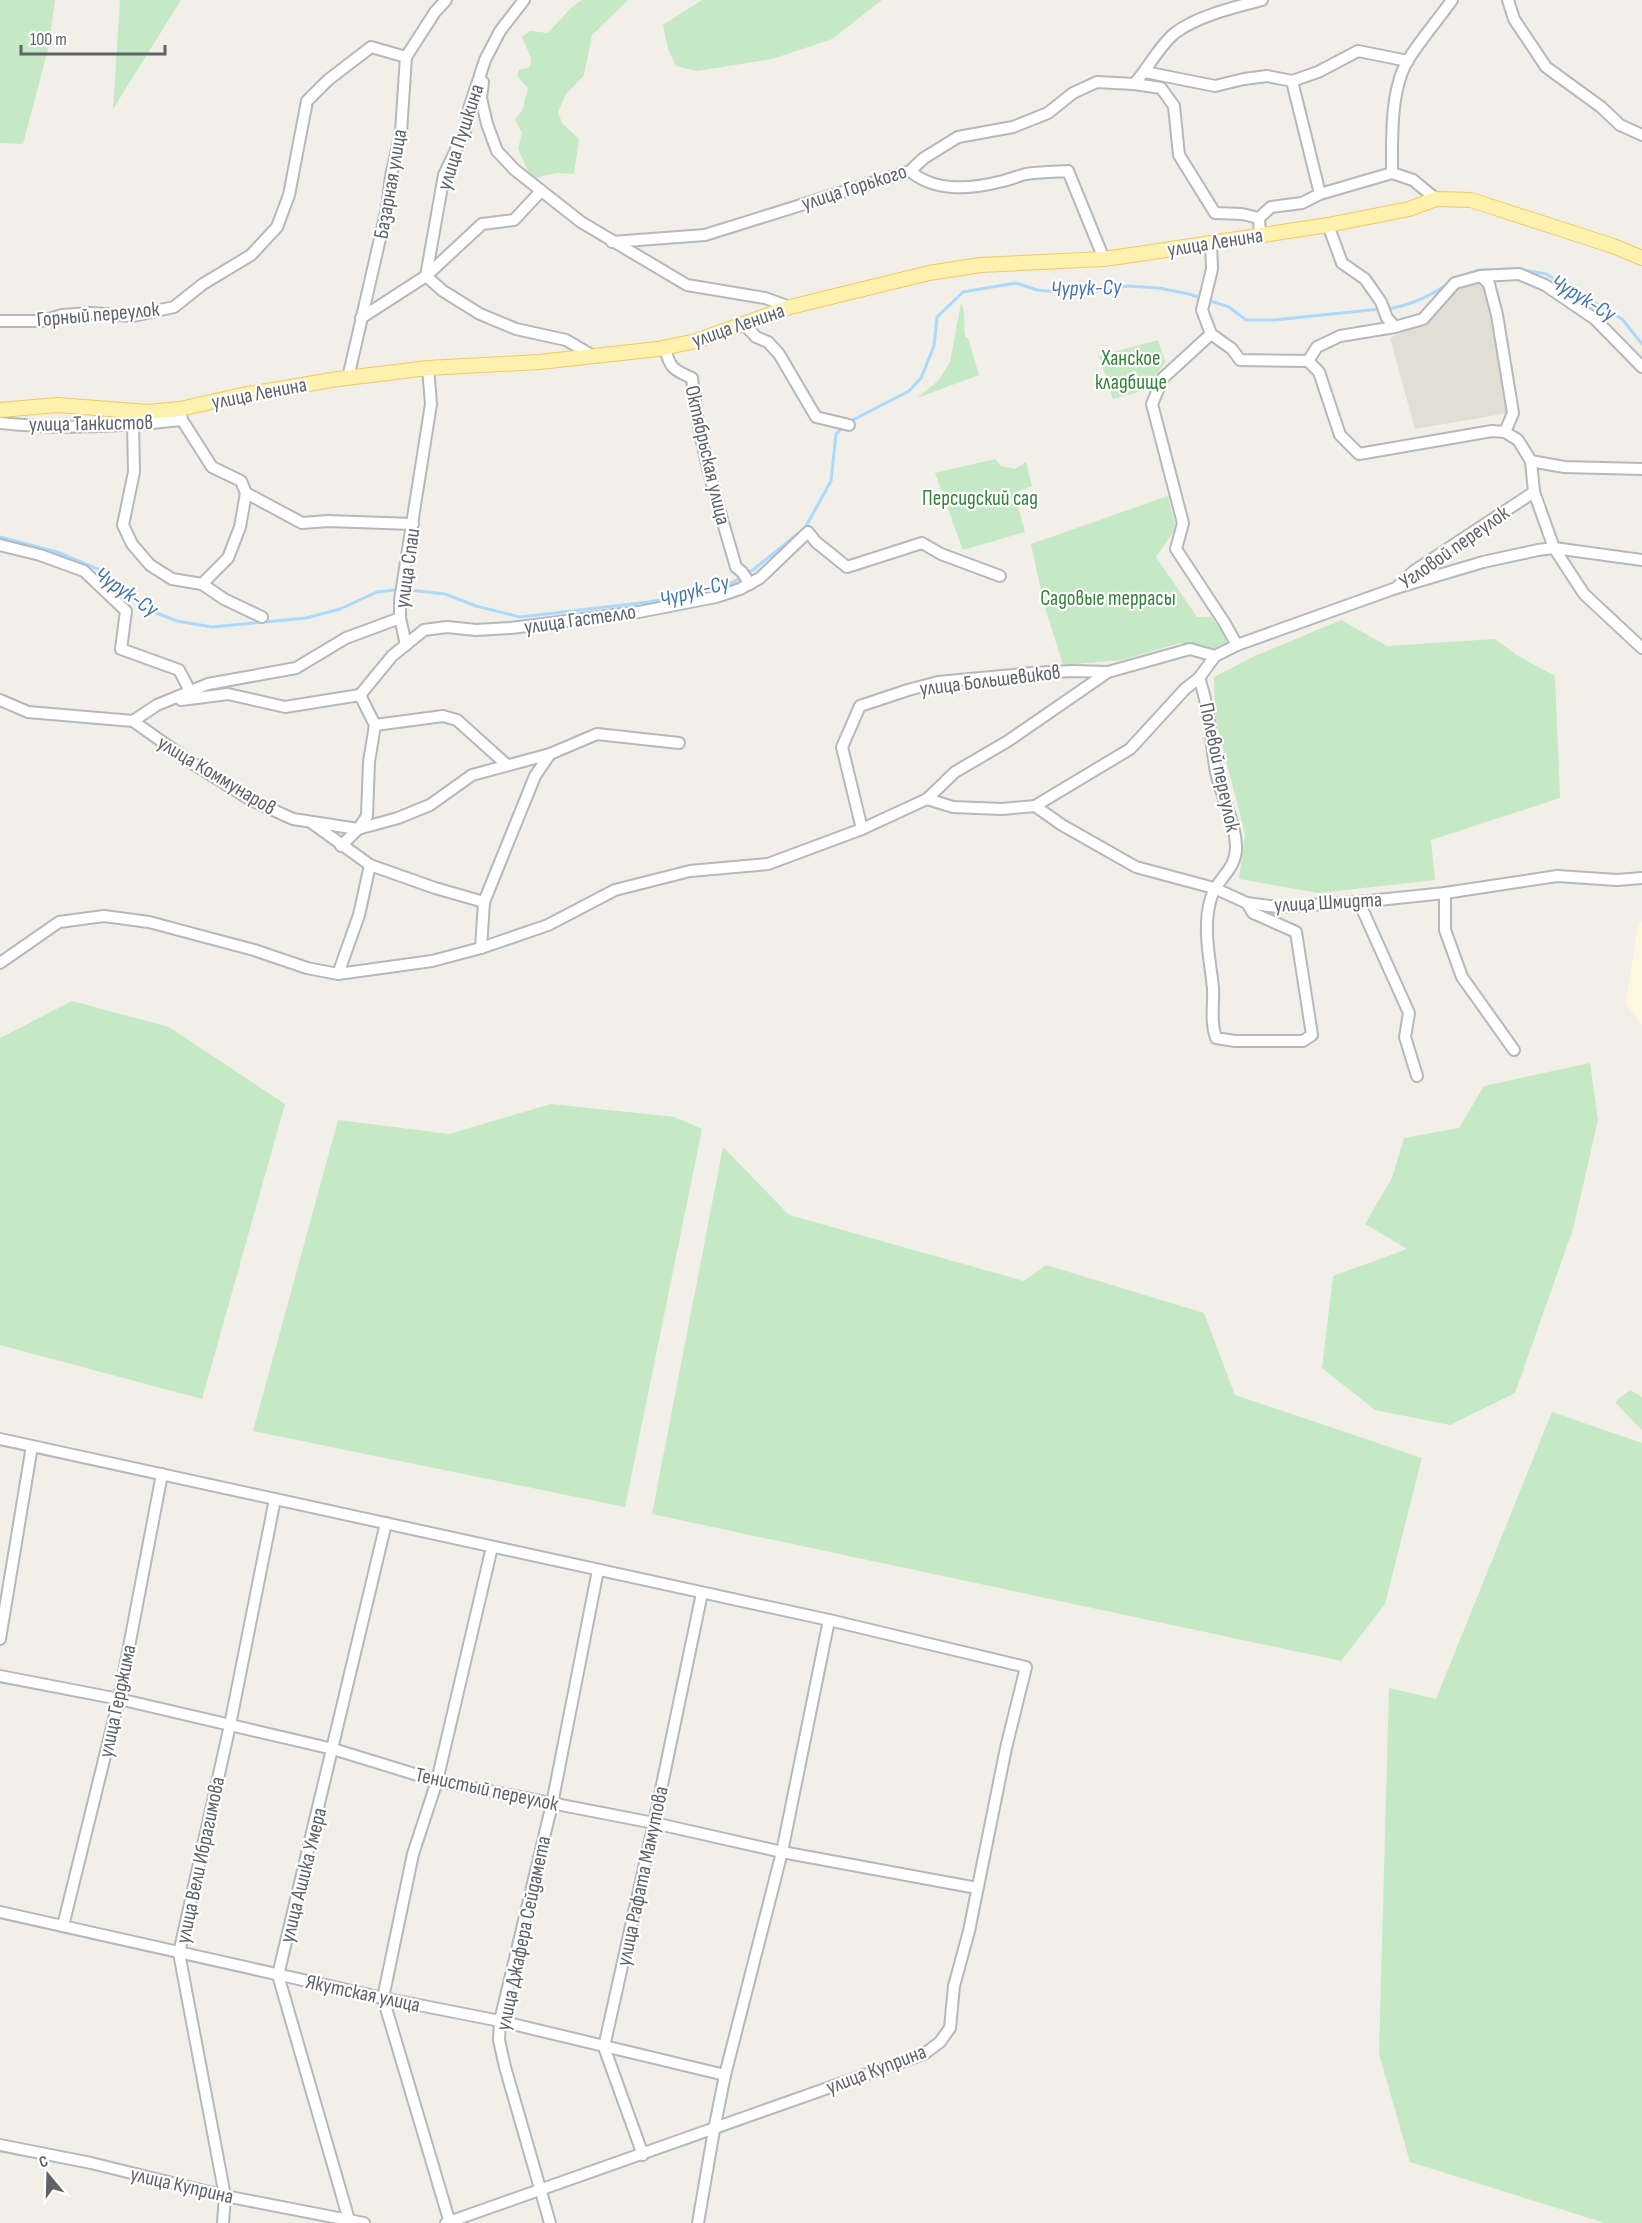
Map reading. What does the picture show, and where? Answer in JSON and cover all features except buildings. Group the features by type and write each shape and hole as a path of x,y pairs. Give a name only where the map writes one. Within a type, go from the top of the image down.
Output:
{"main road":[{"name":"улица Ленина","path":"0,410 57,405 181,414 242,395 348,378 428,368 595,357 665,347 696,341 790,307 898,280 969,267 1104,259 1328,225 1409,209 1436,199 1471,200 1613,246 1642,258"}],"street":[{"name":"Базарная улица","path":"348,378 387,208 400,132 406,57 435,12 446,0"},
{"name":"улица Пушкина","path":"426,276 444,175 465,131 469,109 485,60 500,31 522,0"},
{"path":"1134,84 1145,72 1154,56 1175,33 1216,12 1262,0"},
{"path":"1392,174 1395,103 1408,61 1452,0"},
{"path":"1508,0 1514,19 1546,68 1601,107 1620,125 1642,135"},
{"name":"Горный переулок","path":"0,321 42,321 62,315 92,313 133,316 174,307 203,284 251,255 277,227 289,195 307,101 328,80 371,47 406,57"},
{"path":"1145,72 1215,86 1267,76 1292,81 1318,72 1358,51 1408,61"},
{"path":"485,60 481,98 487,124 497,151 515,170 580,222 687,285 765,298 790,307"},
{"path":"1292,81 1320,194"},
{"name":"улица Горького","path":"612,242 705,235 909,171 924,158 958,137 1013,127 1048,113 1073,93 1097,82 1161,88 1174,106 1179,155 1215,213 1242,214 1259,218"},
{"path":"909,171 918,178 940,186 968,188 1003,182 1026,174 1068,171 1104,259"},
{"path":"1260,235 1259,218 1271,207 1302,203 1320,194 1392,174 1413,180 1436,199"},
{"path":"361,318 426,276 482,224 514,220 541,191"},
{"path":"1328,225 1342,262 1365,279 1381,302 1387,318 1395,327"},
{"path":"1211,242 1212,268 1202,310 1211,334 1232,349 1240,360 1308,361 1319,372 1340,435 1359,454 1482,432 1505,432 1518,440 1531,461 1534,492 1554,548 1584,594 1642,648"},
{"path":"1308,361 1317,347 1340,336 1395,327 1423,319 1455,283 1481,276 1519,274 1545,285 1595,319 1642,367"},
{"path":"426,276 443,291 480,314 516,329 566,340 595,357"},
{"path":"1481,276 1488,284 1497,315 1513,413 1505,432"},
{"path":"744,324 756,337 768,342 779,354 816,417 846,424"},
{"path":"1211,334 1163,378 1152,404 1183,523 1176,549 1237,645"},
{"name":"Октябрьская улица","path":"665,347 667,362 677,371 692,378 695,410 708,472 736,567 747,578"},
{"name":"улица Спаи","path":"406,645 400,618 400,600 431,404 428,368"},
{"name":"улица Танкистов","path":"0,423 81,427 133,424 181,414 212,467 241,481 246,493 302,523 328,520 413,524"},
{"path":"133,424 134,472 123,525 132,544 150,565 172,579 202,584 262,617"},
{"path":"1531,461 1564,466 1642,469"},
{"name":"Угловой переулок","path":"1215,656 1237,645 1396,588 1414,571 1534,492"},
{"path":"202,584 228,558 240,527 246,493"},
{"name":"улица Гастелло","path":"406,645 424,630 447,627 476,630 511,628 639,612 716,597 740,589 747,578 760,578 808,532 816,542 847,567 922,543 941,554 1000,576"},
{"path":"0,545 40,555 84,571 126,611 121,649 179,670 190,691"},
{"path":"1396,588 1483,562 1554,548 1642,560"},
{"path":"0,700 28,712 133,721 157,705 208,684 296,668 346,638 400,618"},
{"path":"157,705 194,697 228,694 285,707 360,695 392,656 406,645"},
{"path":"0,963 59,922 104,916 149,922 254,950 307,968 338,974 432,961 481,948 548,925 615,890 690,871 768,864 862,829 927,799 955,772 1008,741 1108,672 1190,649 1215,656 1199,678 1185,689 1130,749 1035,806 1002,810 953,807 927,799"},
{"name":"улица Большевиков","path":"862,829 842,747 860,706 938,682 1073,670 1108,672"},
{"name":"Полевой переулок","path":"1199,678 1206,699 1216,772 1236,848 1229,872 1214,888 1210,900 1206,932 1213,991 1212,1026 1216,1038 1235,1041 1303,1041 1312,1035 1296,932 1253,913 1247,903"},
{"path":"341,846 367,816 369,762 375,725 360,695"},
{"path":"375,725 443,716 457,720 507,765"},
{"name":"улица Коммунаров","path":"133,721 192,763 251,800 293,819 358,829 398,818 430,805 472,775 550,754 597,734 679,743"},
{"path":"481,948 484,902 535,776 550,754"},
{"name":"улица Шмидта","path":"1035,806 1062,825 1136,867 1214,888 1247,903 1277,907 1359,902 1445,893 1557,876 1617,880 1642,878"},
{"path":"312,823 370,865 435,888 484,902"},
{"path":"338,974 359,915 370,865"},
{"path":"1445,893 1445,930 1462,977 1514,1050"},
{"path":"1359,902 1409,1013 1405,1037 1417,1076"},
{"path":"0,1438 829,1620 782,1852 725,2075 698,2223"},
{"path":"0,1639 32,1446"},
{"name":"улица Герджима","path":"63,1926 119,1699 162,1474"},
{"name":"улица Вели Ибрагимова","path":"223,2223 225,2196 179,1953 230,1725 275,1499"},
{"name":"улица Ашика Умера","path":"348,2221 278,1975 386,1523"},
{"path":"448,2223 383,1998 413,1854 437,1781 492,1546"},
{"name":"улица Джафера Сейдамета","path":"550,2223 505,2067 499,2040 500,2021 552,1804 598,1570"},
{"name":"улица Рафата Мамутова","path":"604,2047 702,1593"},
{"name":"улица Куприна","path":"448,2223 924,2054 940,2043 950,2028 954,1986 969,1931 1026,1667 829,1620"},
{"name":"Тенистый переулок","path":"0,1676 119,1699 333,1749 437,1781 654,1823 782,1852 977,1888"},
{"name":"Якутская улица","path":"0,1912 383,1998 500,2021 725,2075"},
{"path":"604,2047 643,2155"},
{"name":"улица Куприна","path":"0,2145 91,2163 225,2196 364,2223"}],"shaded area":[{"path":"1484,282 1508,413 1415,429 1390,338 1430,320 1461,286"},
{"path":"1642,920 1642,1025 1626,1004 1637,930"}],"green space":[{"path":"0,0 55,0 49,45 23,144 0,143"},
{"path":"120,0 181,0 113,109"},
{"path":"582,0 628,0 592,35 584,75 566,94 558,112 562,123 579,139 574,174 556,173 532,179 518,149 522,133 515,119 522,111 528,88 517,76 519,70 530,67 531,58 522,37 530,31 548,33 572,7"},
{"path":"702,0 882,0 832,39 772,59 697,71 676,66 668,49 663,25"},
{"path":"961,303 966,338 968,338 979,375 917,398 939,380 950,362"},
{"name":"Ханское кладбище","path":"1158,340 1165,362 1145,390 1113,399 1099,356"},
{"name":"Персидский сад","path":"995,459 1001,466 1015,469 1026,462 1032,486 1014,493 1025,532 963,550 935,473"},
{"name":"Садовые террасы","path":"1168,496 1176,528 1156,557 1197,617 1211,617 1226,636 1226,645 1210,650 1180,643 1122,660 1063,665 1044,604 1031,544"},
{"path":"1341,620 1387,646 1495,639 1518,656 1555,676 1560,798 1431,840 1435,880 1318,893 1239,879 1245,834 1215,717 1214,677 1255,656"},
{"path":"72,1001 169,1027 285,1104 202,1399 0,1345 0,1038"},
{"path":"1590,1063 1598,1120 1573,1229 1515,1393 1450,1425 1375,1410 1322,1368 1333,1276 1407,1249 1365,1224 1392,1178 1404,1138 1459,1128 1484,1086"},
{"path":"551,1104 675,1117 702,1129 625,1507 253,1431 338,1120 449,1134"},
{"path":"723,1147 789,1215 1024,1281 1046,1265 1204,1313 1235,1395 1422,1458 1385,1604 1341,1661 652,1514"},
{"path":"1630,1390 1642,1397 1642,1430 1615,1402"},
{"path":"1552,1412 1642,1443 1642,2223 1605,2223 1410,2162 1379,2054 1389,1688 1436,1699"}],"waterway":[{"name":"Чурук-Су","path":"1462,276 1479,270 1512,269"},
{"name":"Чурук-Су","path":"1518,269 1546,274 1622,319 1642,344"},
{"name":"Чурук-Су","path":"847,423 909,391 921,378 934,346 937,317 963,292 1016,283 1037,290 1057,292 1096,291 1128,286 1159,288 1189,294 1229,307 1246,320 1274,320 1380,309"},
{"name":"Чурук-Су","path":"1386,309 1419,300 1449,283"},
{"name":"Чурук-Су","path":"409,590 445,594 476,606 520,617 649,602 691,594 734,582 805,528 831,481 836,434 843,427"},
{"name":"Чурук-Су","path":"0,537 57,552 100,570 126,594 149,610 177,621 212,627 306,618 340,609 377,592 395,590"}]}
